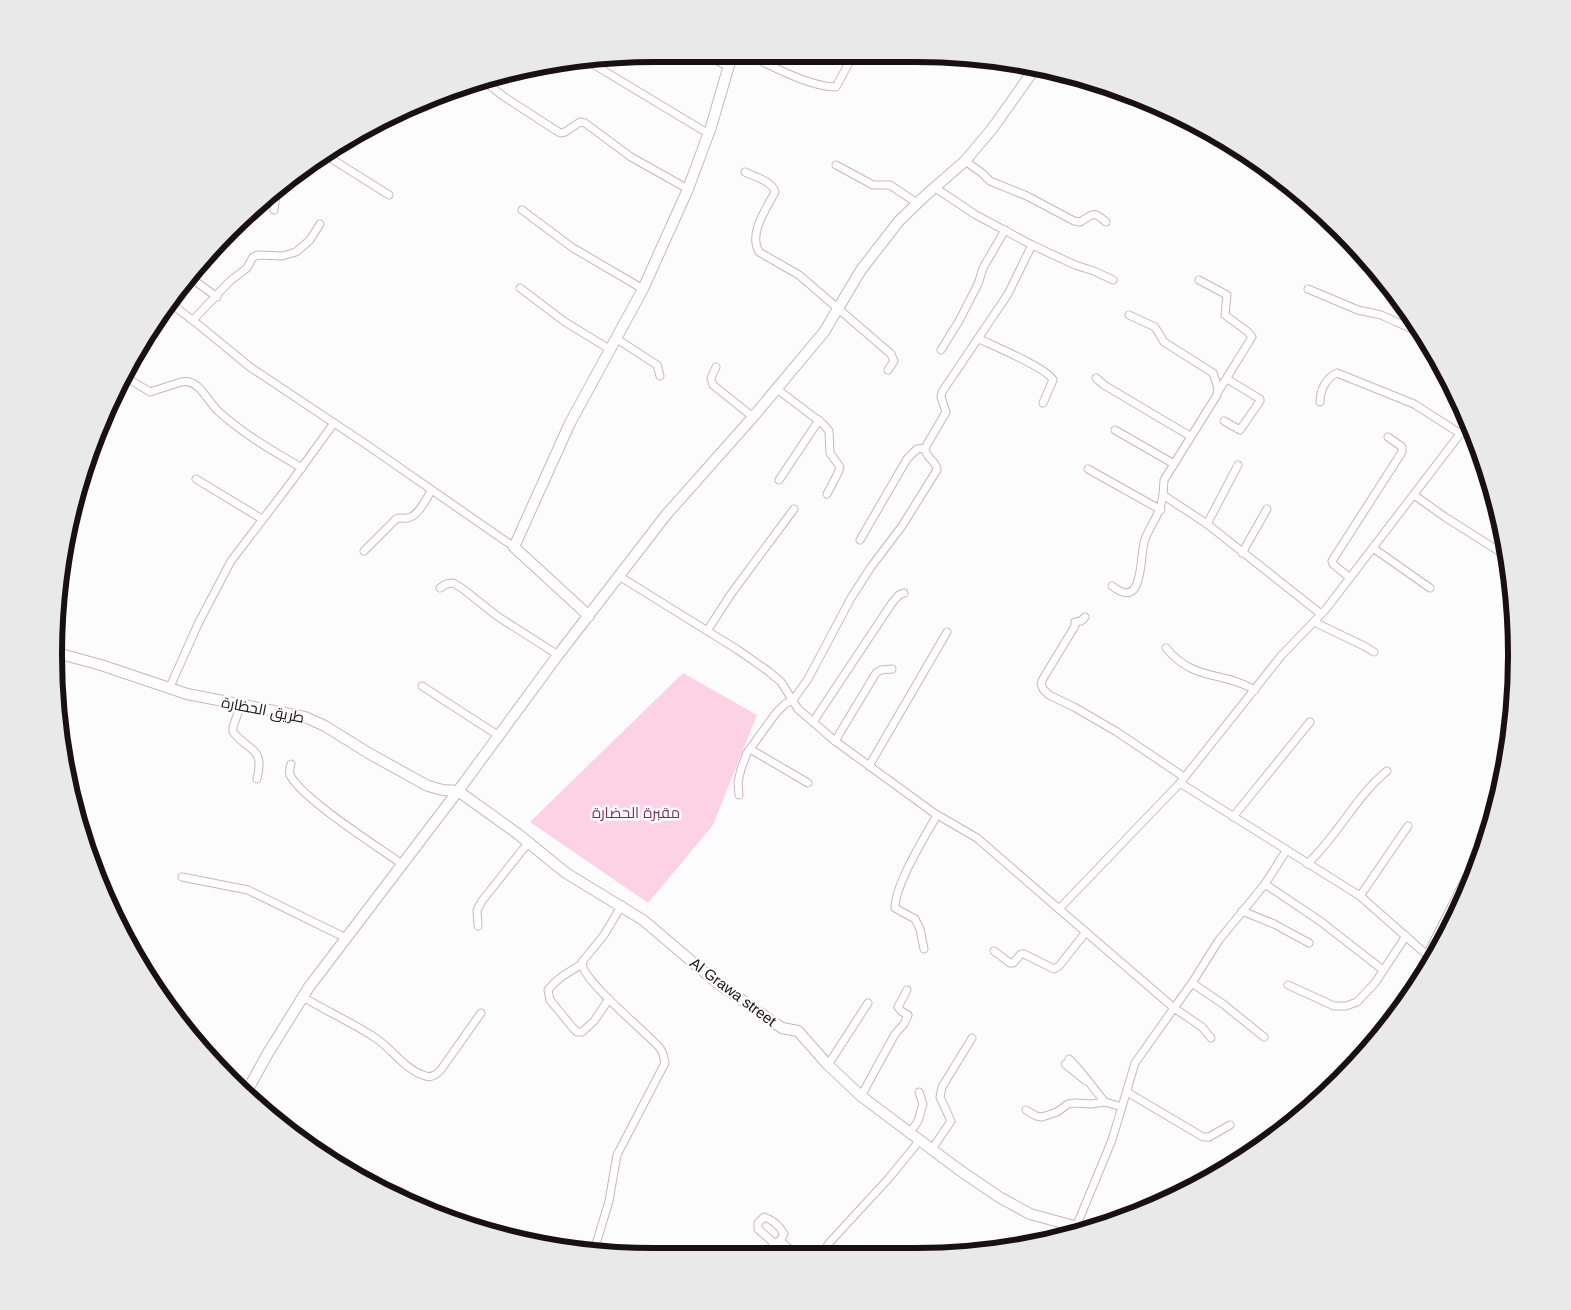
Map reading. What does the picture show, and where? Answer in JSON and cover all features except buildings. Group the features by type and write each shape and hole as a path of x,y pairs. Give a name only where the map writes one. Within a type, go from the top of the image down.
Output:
{"street":[{"path":"720,62 729,67"},
{"path":"514,548 570,424 643,289 688,189 709,134 730,62"},
{"path":"764,62 791,74 836,88 849,62"},
{"path":"596,66 709,134"},
{"path":"250,1087 303,997 558,655 666,515 753,417 824,332 861,270 899,221 934,187 965,161 992,129 1031,74"},
{"path":"491,86 560,133 565,132 580,122 585,123 631,157 688,189"},
{"path":"331,159 389,195"},
{"path":"965,161 990,181 1027,196 1074,221 1080,222 1089,215 1094,214 1106,222"},
{"path":"836,165 873,184 890,185 917,203"},
{"path":"745,172 774,187 775,192 756,231 757,249 798,275 893,356 893,364 888,370"},
{"path":"934,187 976,215 1032,245 1113,280"},
{"path":"274,210 275,201"},
{"path":"522,210 573,248 643,289"},
{"path":"193,320 217,297 230,281 247,268 253,257 258,255 282,256 296,252 310,240 320,224"},
{"path":"941,350 959,320 978,284 983,268 1005,230"},
{"path":"739,795 738,782 744,758 780,708 793,700 816,666 851,598 871,567 902,526 937,470 937,465 926,454 924,448 946,412 942,392 1012,287 1032,245"},
{"path":"1112,586 1124,594 1131,593 1134,589 1140,576 1146,538 1161,510 1163,484 1190,436 1252,338 1252,335 1225,315 1227,295 1199,280"},
{"path":"196,281 217,297"},
{"path":"520,288 565,322 610,350"},
{"path":"1308,289 1358,310 1381,315 1410,328"},
{"path":"176,307 250,367 514,548 589,616"},
{"path":"1129,315 1156,328 1165,343 1213,373 1218,388 1217,395"},
{"path":"617,339 657,365 660,376"},
{"path":"979,339 1039,368 1052,377 1053,380 1043,403"},
{"path":"716,367 711,378 713,385 753,417"},
{"path":"1320,402 1320,394 1327,380 1337,373 1414,404 1460,434"},
{"path":"1096,378 1104,385 1190,436"},
{"path":"1224,422 1240,430 1260,401 1260,399 1227,379"},
{"path":"131,380 150,392 185,381 192,383 218,411 243,431 302,468"},
{"path":"777,389 819,420 829,431 830,453 840,467 827,494"},
{"path":"779,480 819,420"},
{"path":"169,689 198,624 231,561 334,423"},
{"path":"1059,909 1182,780 1282,656 1321,614 1350,578 1464,429"},
{"path":"1116,430 1174,464"},
{"path":"1350,578 1332,561 1402,452 1402,448 1388,437"},
{"path":"860,540 907,459 917,449 924,448"},
{"path":"1206,524 1238,466"},
{"path":"1088,469 1161,510"},
{"path":"196,479 262,520"},
{"path":"364,551 398,517 408,518 413,516 431,491"},
{"path":"1163,495 1206,524 1321,614"},
{"path":"1414,495 1444,517 1499,551"},
{"path":"707,631 731,594 794,509"},
{"path":"1242,553 1267,510"},
{"path":"1373,548 1430,588"},
{"path":"619,576 738,650 776,677 798,708 835,741 937,815 977,838 1174,1008 1202,1027 1211,1038"},
{"path":"440,588 446,584 453,583 497,616 558,655"},
{"path":"813,722 892,603 904,593"},
{"path":"1084,617 1081,621 1075,622 1075,626 1041,683 1043,689 1049,695 1117,732 1233,817 1360,896 1427,954"},
{"path":"1314,622 1374,652"},
{"path":"869,766 947,632"},
{"path":"1166,648 1180,662 1190,668 1240,682 1255,690"},
{"name":"طريق الحظارة","path":"62,654 101,665 169,689 204,698 305,717 325,726 370,754 428,786 458,791"},
{"path":"835,741 876,672 892,668"},
{"path":"422,686 499,736"},
{"path":"241,704 232,730 234,734 255,752 259,759 257,779"},
{"path":"1233,817 1310,722"},
{"path":"750,749 808,783"},
{"path":"291,764 290,774 315,802 402,864"},
{"path":"1307,864 1342,825 1369,788 1388,771"},
{"name":"Al Grawa street","path":"458,791 566,873 622,906 651,926 716,982 782,1028 798,1031 828,1065 861,1096 958,1169 999,1197 1030,1214 1074,1225"},
{"path":"924,950 920,929 915,919 895,908 895,902 907,870 937,815"},
{"path":"1360,896 1408,826"},
{"path":"478,926 478,910 482,901 528,843"},
{"path":"1077,1225 1109,1148 1135,1064 1192,983 1219,940 1265,884 1286,851"},
{"path":"182,877 248,890 346,938"},
{"path":"1265,884 1326,925 1383,970"},
{"path":"609,999 594,1021 582,1032 578,1032 550,1000 548,990 560,977 582,964 604,935 622,906"},
{"path":"1242,911 1274,924 1309,944"},
{"path":"994,951 1010,963 1013,963 1021,954 1024,954 1054,969 1086,932"},
{"path":"1288,985 1334,1006 1346,1006 1357,1002 1374,983 1406,936"},
{"path":"582,964 588,978 660,1048 665,1063 617,1155 609,1201 596,1244"},
{"path":"1192,983 1223,1004 1264,1037"},
{"path":"861,1096 895,1034 904,1024 908,1015 898,1007 907,990"},
{"path":"303,997 375,1038 393,1055 411,1068 424,1076 430,1077 440,1072 481,1013"},
{"path":"828,1065 868,1003"},
{"path":"932,1149 951,1121 940,1098 942,1088 972,1038"},
{"path":"1067,1062 1084,1073 1090,1084 1105,1102"},
{"path":"909,1134 918,1121 924,1104 919,1092"},
{"path":"1127,1092 1203,1137 1209,1137 1230,1125"},
{"path":"1026,1110 1042,1117 1057,1112 1068,1104 1105,1102 1122,1107"},
{"path":"826,1248 889,1178 920,1140"},
{"path":"772,1248 777,1242 786,1248"}],"green space":[{"name":"مقبرة الحضارة","path":"683,673 757,715 713,825 648,903 530,822"}]}
